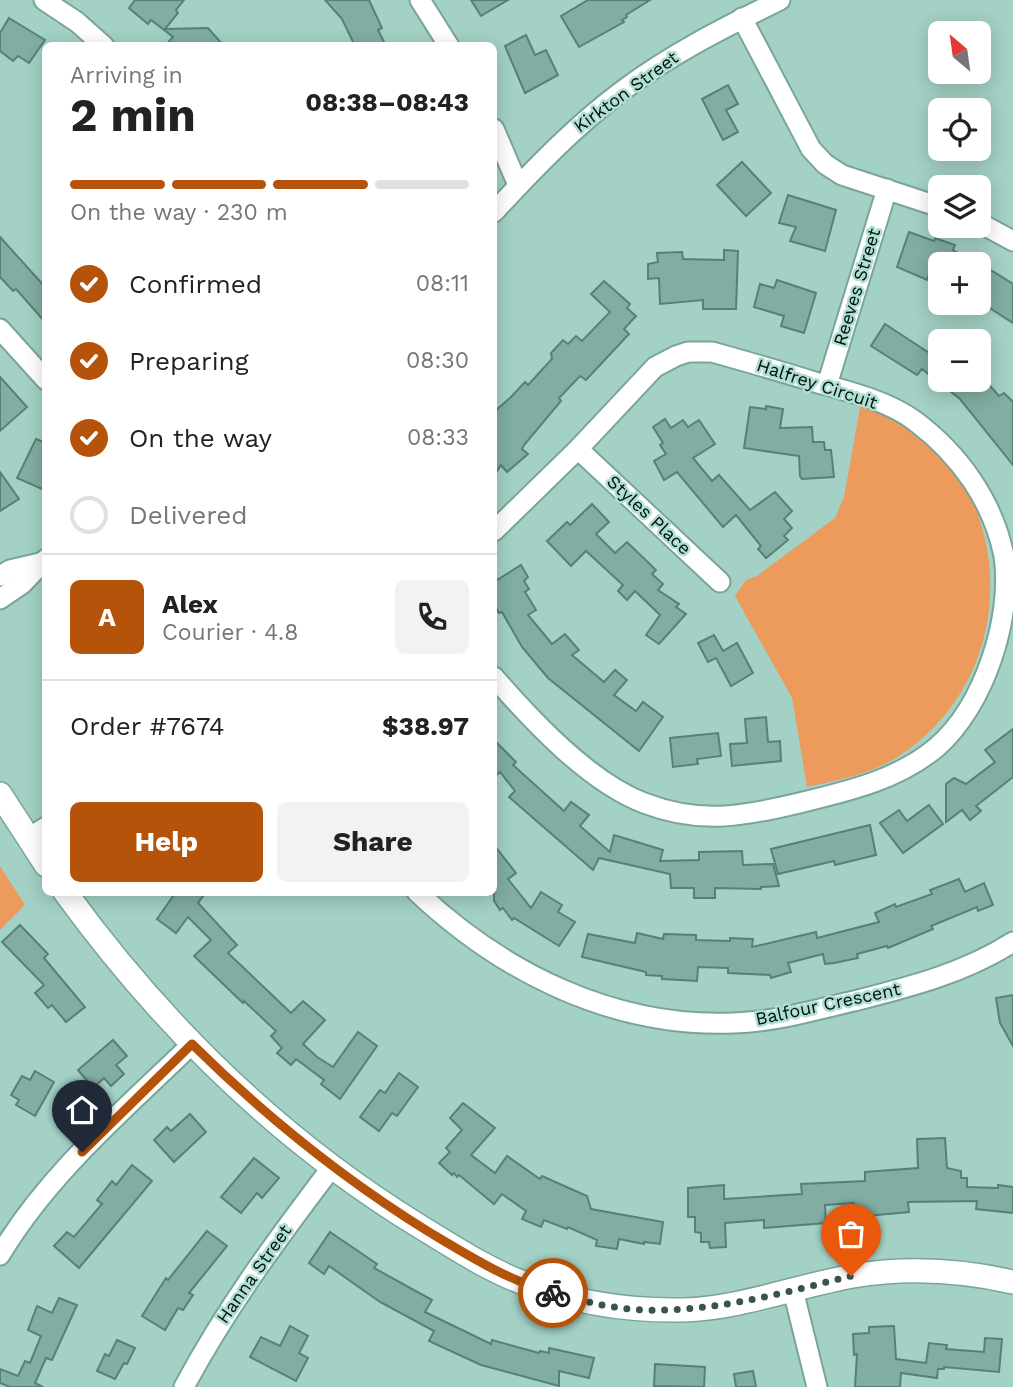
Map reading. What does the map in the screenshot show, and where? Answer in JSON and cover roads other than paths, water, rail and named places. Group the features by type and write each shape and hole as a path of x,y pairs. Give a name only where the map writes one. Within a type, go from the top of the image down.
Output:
{"street":[{"path":"44,0 77,22 100,42"},
{"path":"420,0 446,42"},
{"name":"Kirkton Street","path":"497,209 568,135 622,90 681,51 780,0"},
{"path":"742,18 811,149 825,164 842,175 928,202"},
{"path":"497,136 519,185"},
{"name":"Reeves Street","path":"827,385 887,189"},
{"path":"991,229 1013,241"},
{"path":"0,329 42,376"},
{"name":"Halfrey Circuit","path":"497,528 578,449 655,367 688,352 712,352 827,385 896,410 944,445 972,479 991,516 1004,557 1006,598 995,658 963,718 935,748 879,781 745,816 712,818 677,814 642,803 593,774 540,726 497,680"},
{"name":"Styles Place","path":"578,449 720,582"},
{"path":"0,576 10,570 42,561"},
{"path":"0,599 22,584 42,562"},
{"path":"0,794 37,833 42,851"},
{"path":"68,896 135,982 192,1044 272,1119 365,1191 467,1255 519,1281 594,1303 642,1310 688,1310 733,1304 851,1276 894,1271 950,1272 1013,1282"},
{"name":"Balfour Crescent","path":"422,896 464,934 535,978 585,1000 636,1015 687,1023 737,1023 786,1017 897,990 949,974 1013,942"},
{"path":"0,1255 20,1222 50,1185 192,1044"},
{"name":"Hanna Street","path":"184,1387 208,1341 242,1288 332,1167"},
{"path":"793,1290 817,1387"}]}
